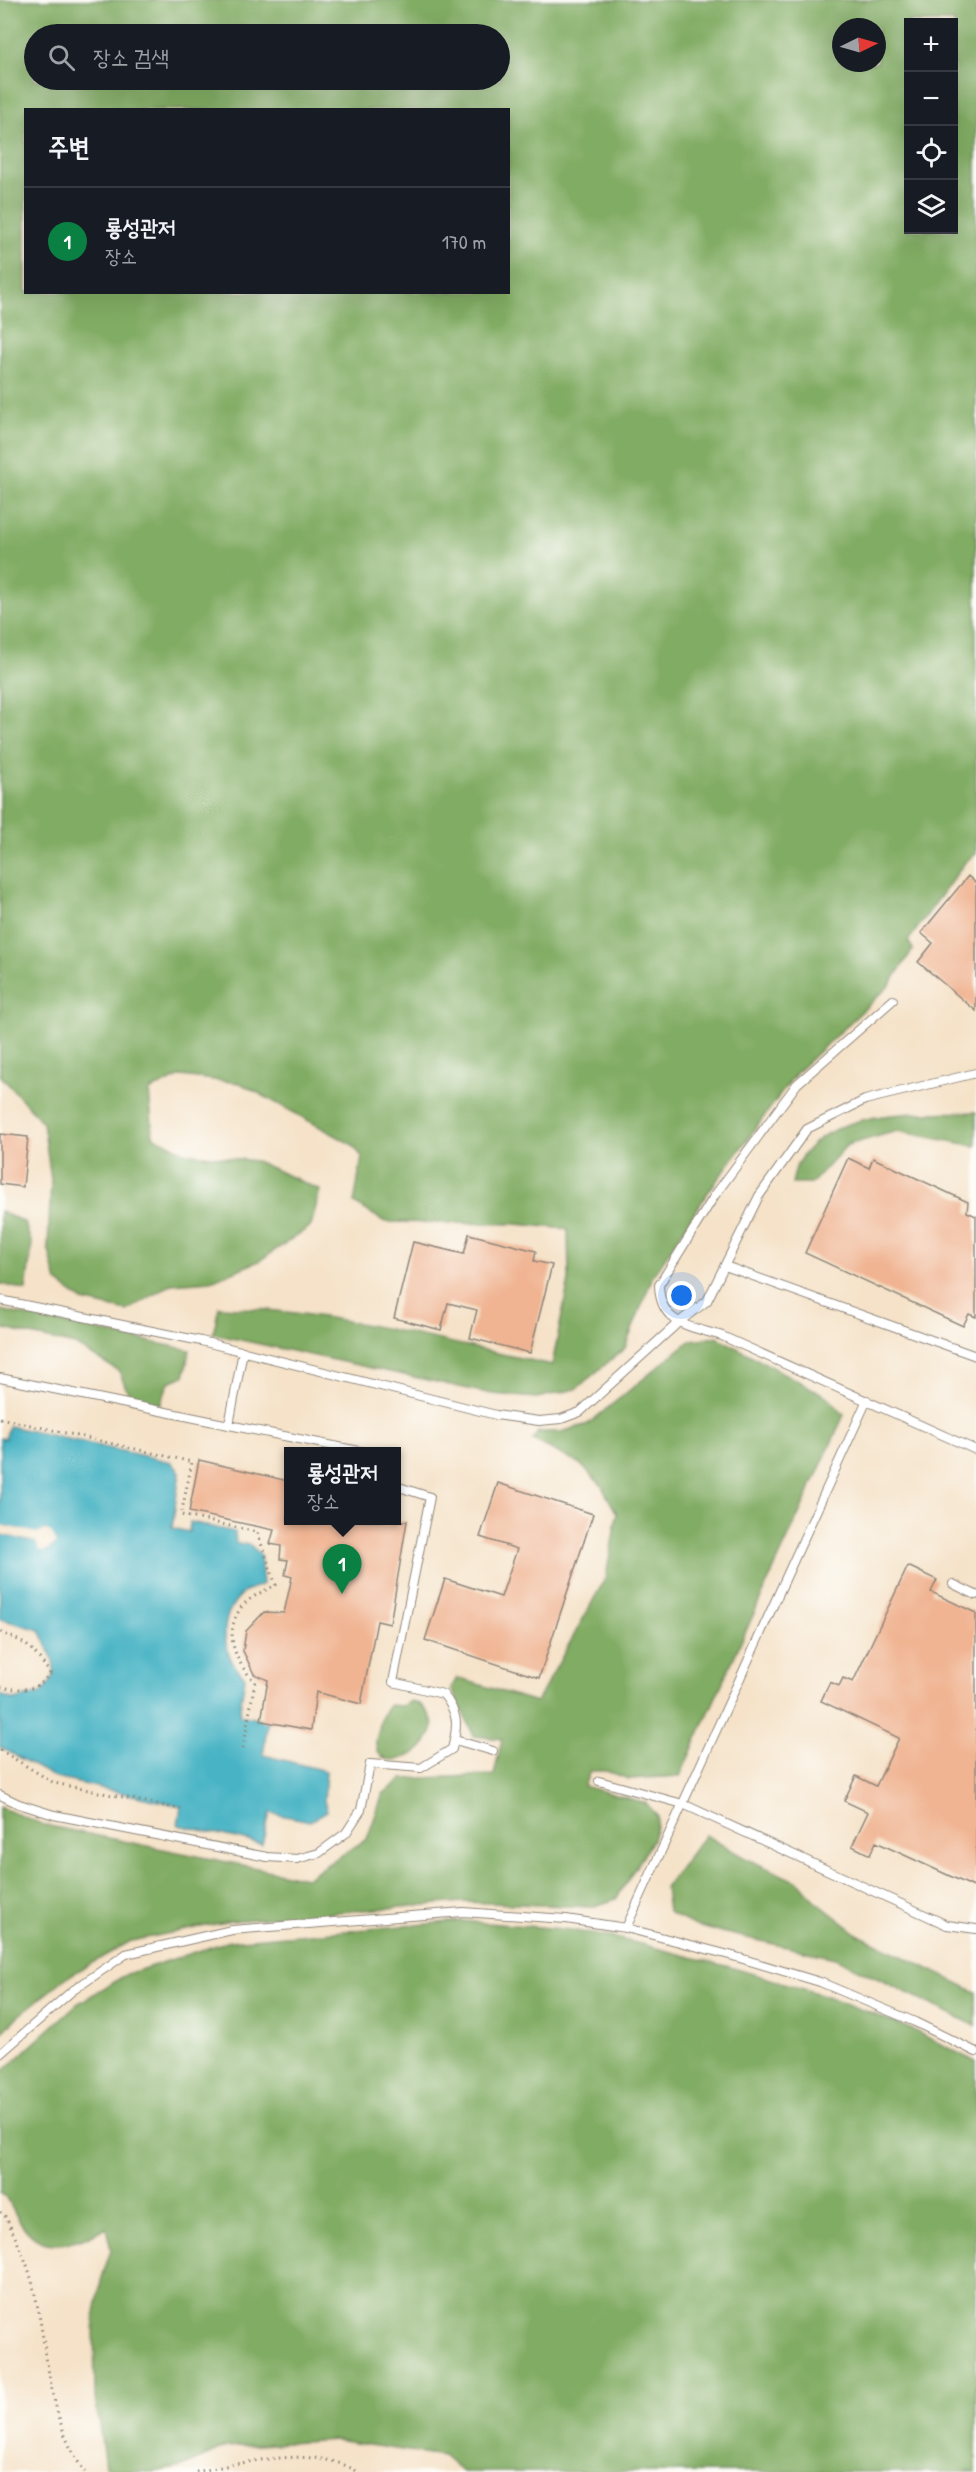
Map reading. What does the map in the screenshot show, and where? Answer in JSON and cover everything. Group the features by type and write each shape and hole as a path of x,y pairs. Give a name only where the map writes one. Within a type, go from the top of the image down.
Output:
{"lane":[{"path":"893,1000 797,1084 715,1195 659,1285 659,1299 667,1315 679,1322 722,1336 976,1450"},
{"path":"0,1300 243,1351 496,1416 539,1421 561,1419 580,1412 679,1322 707,1301 759,1196 807,1129 865,1100 976,1073"},
{"path":"724,1266 976,1356"},
{"path":"229,1425 243,1351"},
{"path":"0,1378 339,1447"},
{"path":"626,1928 867,1400"},
{"path":"0,1795 19,1804 54,1815 267,1857 297,1860 319,1853 346,1833 360,1810 370,1764 421,1768 453,1749 458,1726 452,1705 443,1694 393,1683 430,1497 401,1488"},
{"path":"953,1584 976,1595"},
{"path":"455,1740 494,1751"},
{"path":"599,1781 683,1804 947,1925 976,1929"},
{"path":"0,2054 72,1991 126,1954 232,1930 463,1912 566,1919 626,1928 820,1983 915,2022 976,2052"}],"path":[{"path":"0,1418 192,1462 181,1515 257,1532 276,1585 254,1597 241,1608 235,1621 232,1638 236,1655 242,1669 255,1682 243,1749"},
{"path":"0,1632 34,1649 50,1673 43,1683 27,1691 0,1687"},
{"path":"0,1749 54,1783 181,1809"},
{"path":"0,2212 6,2217 32,2280 61,2429 75,2458 85,2472"},
{"path":"195,2472 269,2458 319,2458 358,2472"}],"green space":[{"path":"0,0 976,0 976,854 966,861 908,941 913,949 889,986 797,1072 709,1191 653,1276 625,1348 576,1389 537,1398 492,1394 213,1334 219,1307 261,1309 387,1328 552,1365 569,1280 568,1229 516,1224 385,1222 354,1203 362,1157 353,1145 240,1083 181,1076 149,1091 153,1136 186,1153 256,1161 320,1190 311,1226 259,1261 211,1281 171,1284 127,1311 83,1301 57,1282 48,1247 51,1180 43,1123 0,1075"},
{"path":"976,1112 976,1146 897,1131 847,1145 812,1183 792,1183 798,1163 814,1143 833,1130 879,1117"},
{"path":"0,1211 24,1222 32,1244 26,1290 0,1284"},
{"path":"0,1310 190,1350 184,1376 169,1382 160,1404 131,1400 119,1371 75,1345 0,1328"},
{"path":"717,1337 828,1397 844,1415 680,1776 629,1779 606,1771 590,1771 584,1786 646,1803 658,1817 653,1839 616,1899 592,1907 462,1902 231,1921 131,1941 67,1977 17,2017 0,2035 0,1807 44,1825 306,1878 367,1839 383,1794 402,1779 494,1775 502,1739 474,1736 451,1688 457,1678 537,1702 606,1577 617,1514 601,1485 580,1464 533,1440 538,1432 561,1432 588,1424 691,1340"},
{"path":"411,1701 423,1706 434,1724 429,1738 419,1750 405,1758 383,1757 378,1752 376,1742 383,1714 390,1705 402,1706"},
{"path":"705,1835 745,1858 800,1883 814,1900 859,1935 976,1992 976,2026 835,1958 695,1926 668,1912 665,1888"},
{"path":"461,1921 564,1929 621,1939 730,1967 824,1995 913,2030 976,2062 976,2472 462,2472 443,2456 335,2440 226,2447 182,2467 153,2472 127,2472 105,2467 95,2396 94,2319 101,2281 111,2249 106,2228 83,2239 65,2244 42,2242 26,2230 6,2197 0,2193 0,2074 77,2004 127,1974 229,1941"}],"water":[{"path":"9,1426 171,1462 180,1472 172,1528 189,1532 190,1522 235,1532 236,1543 250,1545 260,1554 263,1584 242,1594 234,1603 226,1625 227,1648 237,1668 245,1677 239,1715 268,1721 263,1755 326,1771 324,1801 327,1811 310,1821 270,1813 262,1844 178,1825 181,1806 56,1778 0,1747 0,1695 14,1700 42,1693 52,1679 54,1671 50,1653 40,1630 0,1619 0,1534 36,1542 47,1551 56,1543 46,1530 37,1534 0,1525 0,1438 5,1439"}],"pier":[{"path":"0,1525 37,1533 46,1530 52,1533 56,1543 46,1551 39,1550 36,1542 0,1534 0,1531 37,1539 41,1547 46,1548 53,1542 49,1535 43,1533 37,1536 0,1528"}],"building":[{"path":"968,876 976,883 976,1011 918,962 933,943 921,933"},
{"path":"0,1134 28,1137 23,1187 0,1184"},
{"path":"848,1158 869,1168 873,1158 968,1202 967,1212 976,1216 976,1317 969,1314 963,1326 805,1253"},
{"path":"469,1234 536,1251 534,1261 552,1265 530,1353 470,1338 477,1310 448,1303 441,1330 394,1318 413,1242 464,1254"},
{"path":"199,1460 284,1480 284,1525 401,1525 401,1521 407,1521 390,1624 377,1621 361,1704 316,1692 311,1730 261,1721 268,1680 254,1674 243,1651 246,1631 264,1612 284,1613 292,1577 285,1575 288,1560 280,1559 281,1546 270,1544 274,1530 189,1512"},
{"path":"498,1483 593,1514 539,1678 425,1640 445,1579 501,1597 517,1549 480,1537"},
{"path":"908,1566 937,1580 931,1592 976,1613 976,1888 876,1842 870,1855 852,1846 868,1812 844,1801 856,1776 876,1786 899,1738 821,1701 830,1682 839,1686 843,1678 853,1682"}],"place":[{"name":"룡성관저","path":"342,1594"}]}
